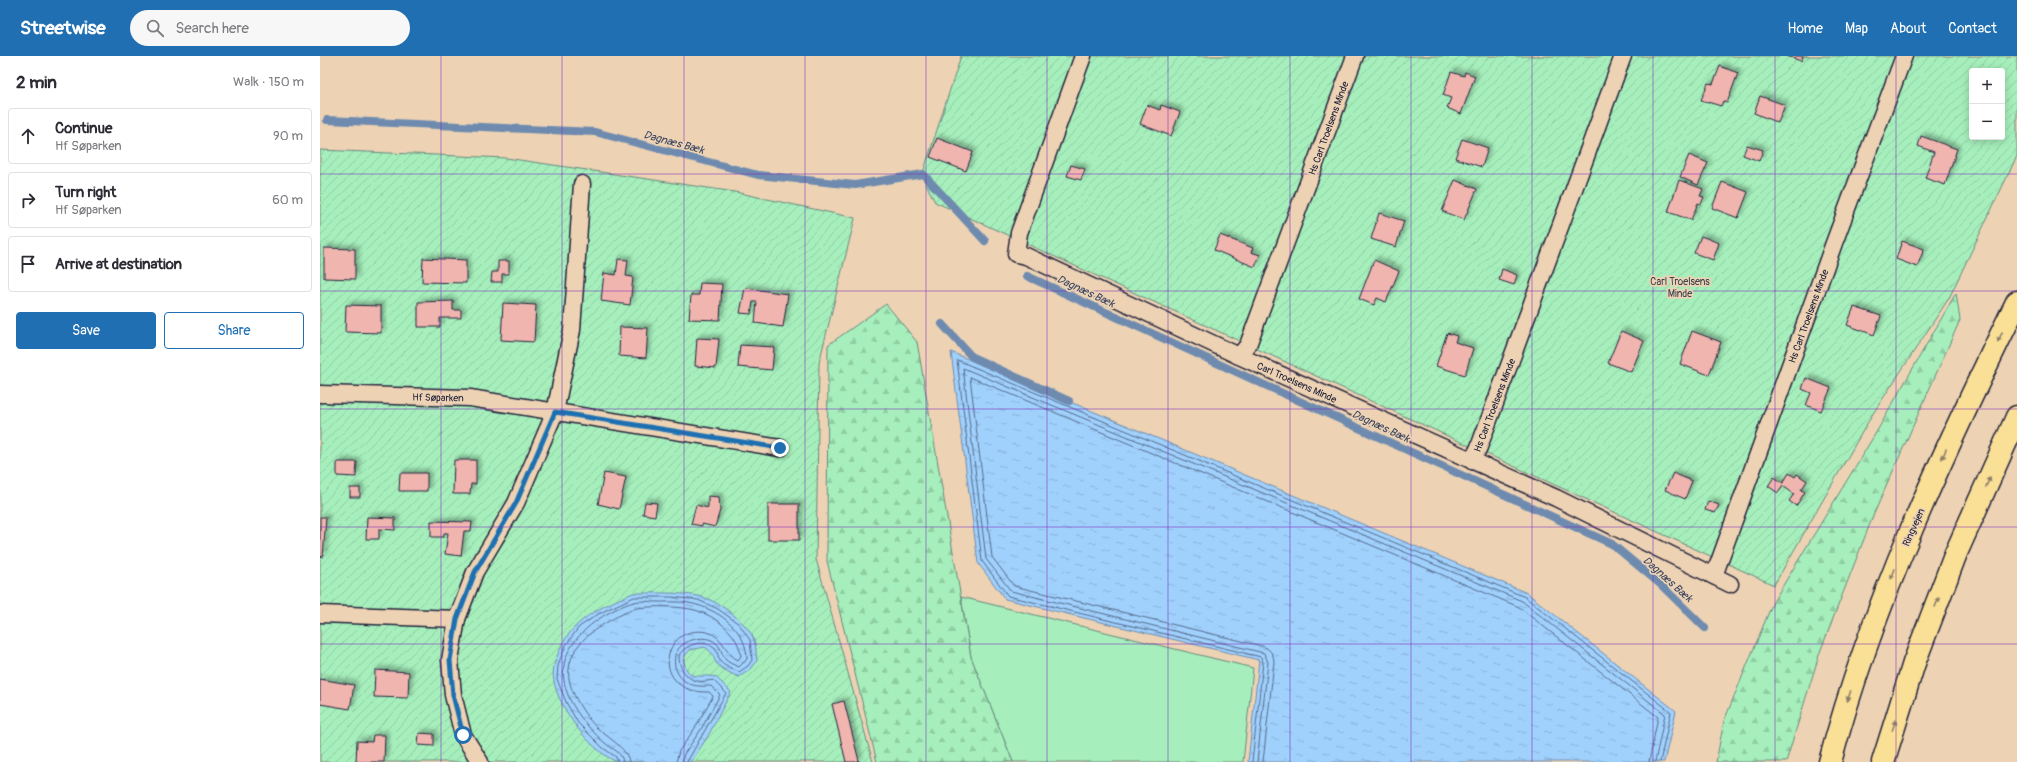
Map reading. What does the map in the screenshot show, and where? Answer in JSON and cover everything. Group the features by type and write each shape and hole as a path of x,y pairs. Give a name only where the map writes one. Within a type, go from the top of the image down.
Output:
{"main road":[{"name":"Ringvejen","path":"1830,762 1840,723 1869,637 1897,562 1960,418 2017,302"},
{"path":"1883,762 1914,663 1956,553 2017,417"}],"lane":[{"name":"Carl Troelsens Minde","path":"1083,56 1019,233 1016,254 1026,256 1239,356 1556,498 1730,584"},
{"name":"Hs Carl Troelsens Minde","path":"1239,356 1248,345 1355,56"},
{"name":"Hs Carl Troelsens Minde","path":"1472,461 1482,440 1623,56"},
{"name":"Hs Carl Troelsens Minde","path":"1714,576 1834,243 1904,56"},
{"path":"480,762 463,735 453,695 450,660 457,619 475,572 516,503 555,412 572,330 582,184"},
{"name":"Hf Søparken","path":"320,394 470,398 780,448"},
{"path":"320,614 457,619"}],"green space":[{"name":"Carl Troelsens Minde","path":"961,56 2017,56 2017,156 1949,298 1872,415 1774,585 935,202 922,176"},
{"path":"320,150 506,158 735,192 855,218 819,363 816,559 873,762 320,762"},
{"path":"1956,293 1960,320 1873,516 1820,652 1786,762 1716,762 1724,721 1773,602 1877,431"},
{"path":"886,304 917,342 971,657 1013,762 877,762 827,561 828,345"},
{"path":"961,597 1253,668 1243,762 1013,762 971,657"}],"water":[{"path":"951,352 1527,593 1676,711 1664,762 1248,762 1259,660 1005,599 978,563"},
{"path":"633,593 682,594 705,598 729,611 749,630 753,637 757,661 751,669 739,677 719,666 705,647 690,650 683,658 685,666 691,674 695,676 716,677 731,692 708,736 691,762 615,761 595,747 577,728 561,702 556,690 553,678 554,664 564,642 571,632 579,623 599,609"}],"building":[{"path":"1787,56 1803,56 1801,61"},
{"path":"1720,66 1738,73 1727,103 1723,101 1721,106 1701,100 1708,83 1713,84"},
{"path":"1451,72 1464,76 1465,72 1475,76 1461,114 1447,108 1451,98 1443,95"},
{"path":"1760,96 1785,105 1778,123 1754,113"},
{"path":"1147,105 1160,110 1161,105 1180,112 1171,136 1140,124"},
{"path":"1921,136 1957,149 1945,185 1925,178 1934,152 1918,146"},
{"path":"937,138 973,152 966,171 930,157"},
{"path":"1462,139 1488,148 1482,167 1455,158"},
{"path":"1747,145 1763,150 1759,161 1743,155"},
{"path":"1689,155 1708,163 1698,185 1680,177"},
{"path":"1071,165 1085,169 1081,180 1067,176"},
{"path":"1455,180 1477,189 1464,220 1442,211"},
{"path":"1679,180 1703,189 1700,196 1704,197 1701,204 1698,203 1691,220 1668,212"},
{"path":"1722,182 1748,192 1738,218 1712,208"},
{"path":"1379,213 1404,221 1396,247 1371,239"},
{"path":"1220,235 1253,248 1251,252 1260,255 1255,267 1214,250"},
{"path":"1701,236 1719,243 1713,260 1694,253"},
{"path":"1902,241 1924,249 1917,267 1896,259"},
{"path":"324,248 355,249 355,279 324,278"},
{"path":"423,258 466,260 466,283 422,282"},
{"path":"618,259 628,260 626,276 633,277 630,305 601,301 604,273 616,275"},
{"path":"1374,260 1399,271 1386,302 1377,298 1374,305 1359,299"},
{"path":"498,261 509,261 509,274 502,274 502,282 491,282 492,272 498,272"},
{"path":"1502,269 1517,275 1514,285 1499,280"},
{"path":"700,283 722,284 720,320 689,319 691,295 699,295"},
{"path":"745,288 788,294 783,327 755,323 757,302 753,302 751,314 740,313"},
{"path":"453,301 453,310 461,310 461,318 440,318 440,327 418,327 418,302"},
{"path":"503,303 536,305 534,342 501,340"},
{"path":"346,305 381,306 381,333 345,332"},
{"path":"1854,307 1881,316 1874,335 1847,325"},
{"path":"620,327 648,328 646,358 619,356"},
{"path":"1621,331 1644,341 1631,372 1608,363"},
{"path":"1692,331 1721,342 1709,375 1680,364"},
{"path":"1447,333 1457,336 1455,342 1473,348 1465,375 1436,366"},
{"path":"697,338 719,339 716,368 695,366"},
{"path":"740,345 774,347 772,370 738,367"},
{"path":"1806,378 1831,388 1821,411 1806,405 1811,393 1802,389"},
{"path":"454,460 476,460 476,484 471,484 470,494 453,494"},
{"path":"337,462 357,462 356,477 337,476"},
{"path":"400,473 427,473 427,491 399,491"},
{"path":"604,473 626,477 619,509 598,504"},
{"path":"1673,473 1692,481 1685,499 1665,490"},
{"path":"1789,473 1795,477 1797,474 1807,481 1801,490 1805,492 1796,506 1789,501 1794,494 1783,486 1778,493 1768,486 1774,477 1783,483"},
{"path":"350,488 360,488 360,497 350,497"},
{"path":"708,496 719,497 720,510 715,527 702,524 702,526 691,524 696,505 708,508"},
{"path":"1708,501 1719,505 1715,513 1705,510"},
{"path":"645,502 657,503 655,516 643,514"},
{"path":"768,504 799,504 799,540 768,540"},
{"path":"320,517 326,517 323,557 320,556"},
{"path":"367,517 395,518 395,530 379,529 379,539 366,539"},
{"path":"431,521 472,522 471,531 464,531 461,556 445,554 448,533 444,533 444,537 431,537"},
{"path":"375,670 409,672 408,698 374,697"},
{"path":"320,679 354,685 350,709 320,704"},
{"path":"844,701 859,761 855,762 846,762 832,704"},
{"path":"419,733 434,734 434,746 418,745"},
{"path":"373,735 385,735 384,762 356,762 357,741 372,742"}],"waterway":[{"name":"Dagnæs Bæk","path":"327,120 595,132 758,175 855,185 923,174 985,241"},
{"name":"Dagnæs Bæk","path":"1027,276 1612,544 1660,584 1705,628"},
{"path":"942,324 972,357 1069,401"}],"route":[{"path":"463,735 453,695 450,660 457,619 475,572 516,503 555,412 780,448"}]}
